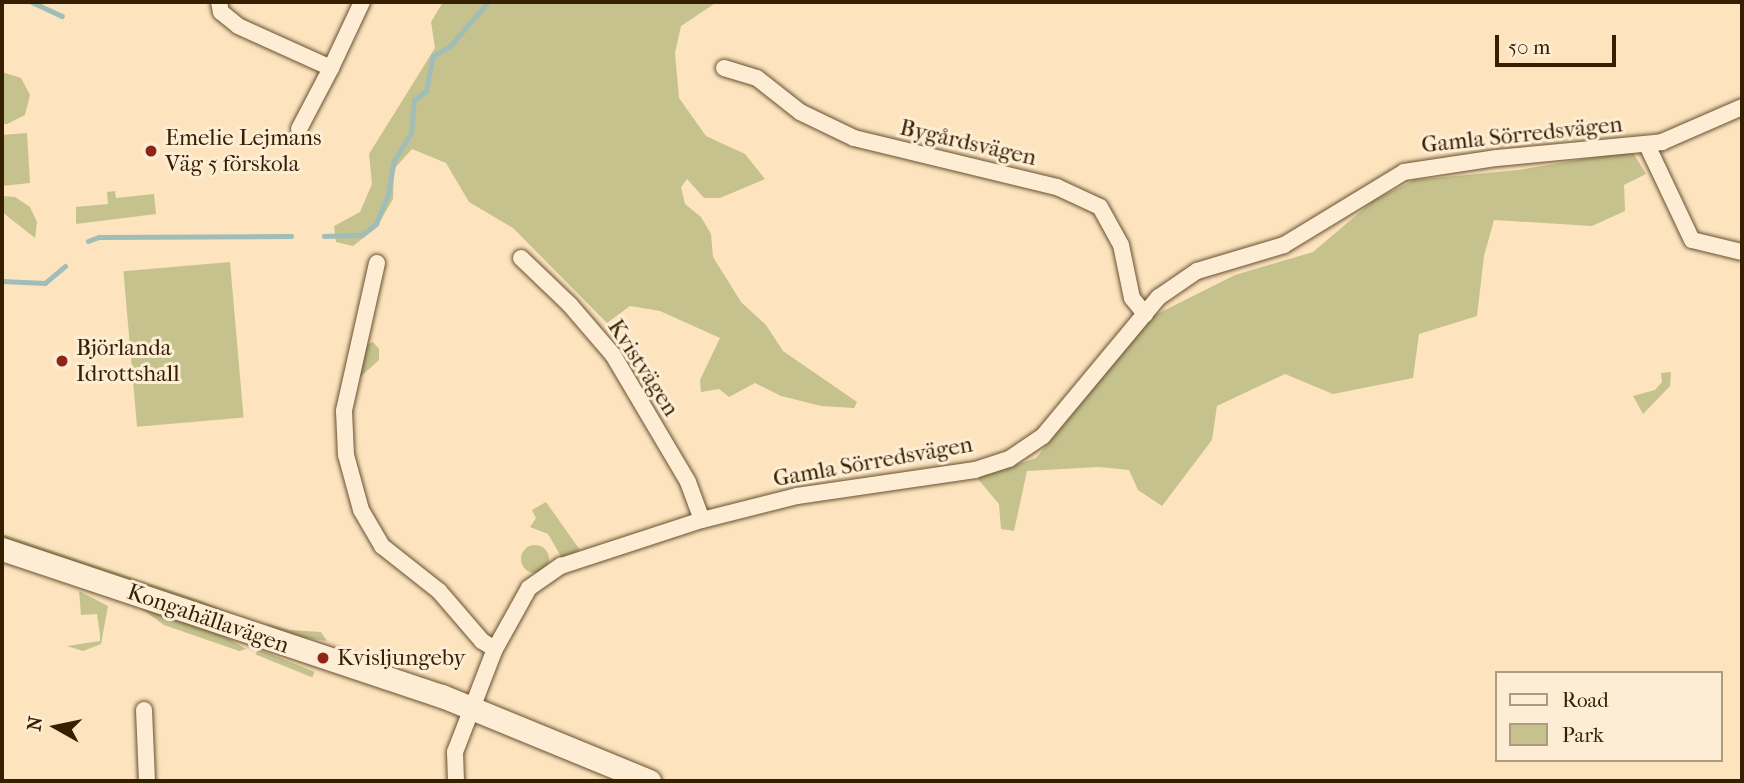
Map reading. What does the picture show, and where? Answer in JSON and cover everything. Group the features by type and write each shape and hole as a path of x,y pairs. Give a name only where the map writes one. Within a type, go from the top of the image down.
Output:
{"street":[{"path":"219,2 221,12 238,26 331,68"},
{"path":"299,129 362,2"},
{"name":"Bygårdsvägen","path":"724,68 757,78 800,112 854,138 1057,187 1100,207 1117,233 1132,298 1145,314"},
{"name":"Gamla Sörredsvägen","path":"456,781 455,752 495,649 519,603 546,575 582,558 702,520 797,496 975,470 1009,458 1043,436 1145,314 1177,282 1196,271 1284,245 1404,172 1497,158 1647,145 1679,137 1742,107"},
{"path":"1647,145 1692,240 1742,251"},
{"name":"Kvistvägen","path":"521,258 570,305 613,355 688,482 702,520"},
{"path":"377,263 344,411 346,454 361,510 382,546 439,591 482,641 495,649"},
{"name":"Kongahällavägen","path":"2,549 470,708 649,781"},
{"path":"144,710 147,781"}],"green space":[{"path":"443,2 717,2 681,26 675,53 679,98 706,136 745,154 765,179 720,198 704,198 687,179 681,187 685,204 701,217 711,234 713,257 741,302 766,325 783,351 857,402 854,408 821,406 781,396 755,383 729,397 719,389 701,392 700,380 720,338 660,311 630,306 607,323 513,228 469,202 446,163 412,149 394,169 393,199 376,228 353,246 336,242 334,226 360,212 372,184 369,154 435,48 431,22"},
{"path":"2,72 21,78 30,95 25,115 7,124 2,124"},
{"path":"27,133 30,183 2,186 2,135"},
{"path":"1632,151 1646,174 1624,185 1625,211 1592,226 1494,220 1484,256 1477,316 1419,334 1413,378 1333,394 1285,374 1217,406 1212,440 1162,506 1138,490 1129,470 1099,467 1027,471 1014,531 1001,529 999,504 977,478 1036,458 1153,316 1235,275 1313,252 1373,201 1414,180 1518,170"},
{"path":"115,191 116,198 154,194 156,214 76,224 76,207 108,204 107,192"},
{"path":"2,196 15,197 30,207 37,222 35,238 2,212"},
{"path":"230,262 244,417 137,427 123,271"},
{"path":"373,342 379,349 379,360 359,378 365,345"},
{"path":"1671,372 1670,386 1643,414 1633,396 1655,390 1662,382 1661,373"},
{"path":"546,502 580,550 562,558 548,534 530,527 536,518 532,510"},
{"path":"2,534 199,600 252,622 2,540"},
{"path":"535,545 545,549 549,559 545,569 535,573 525,569 521,559 525,549"},
{"path":"79,591 108,606 101,644 83,651 67,646 100,641 100,635 97,614 81,615"},
{"path":"139,607 221,634 246,649 239,651 164,625"},
{"path":"265,623 290,630 321,632 327,641 286,635"},
{"path":"258,649 315,672 312,677 256,655"}],"waterway":[{"path":"32,2 62,16"},
{"path":"324,236 362,235 376,224 388,194 394,161 411,133 414,100 426,91 433,56 450,46 488,2"},
{"path":"88,241 99,237 291,236"},
{"path":"2,281 45,283 65,266"}],"place":[{"name":"Emelie Lejmans Väg 5 förskola","path":"151,151"},
{"name":"Björlanda Idrottshall","path":"62,361"},
{"name":"Kvisljungeby","path":"323,658"}]}
